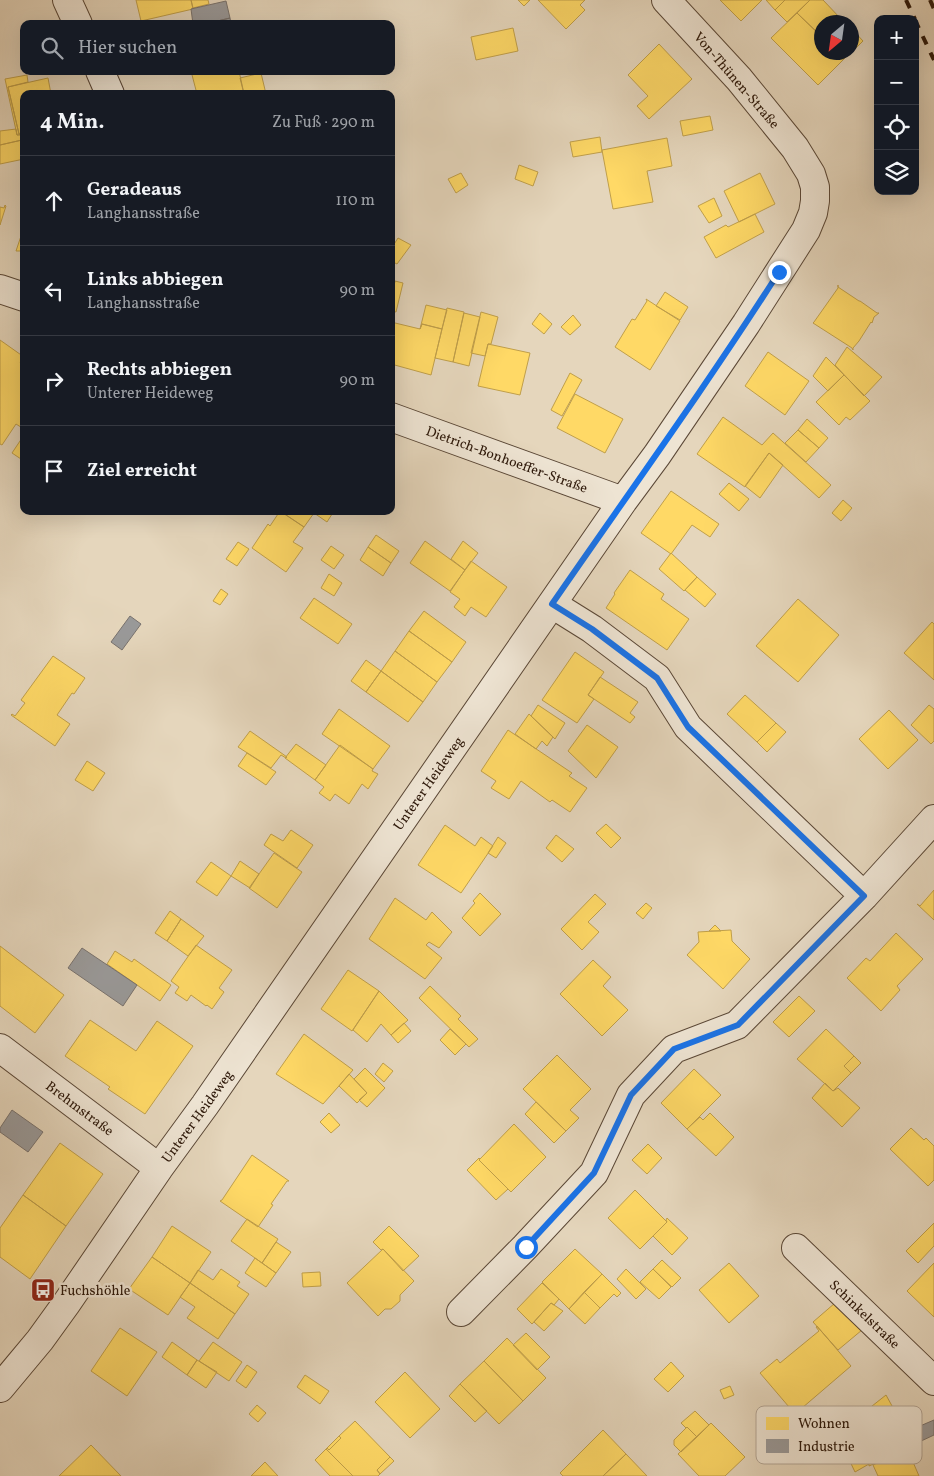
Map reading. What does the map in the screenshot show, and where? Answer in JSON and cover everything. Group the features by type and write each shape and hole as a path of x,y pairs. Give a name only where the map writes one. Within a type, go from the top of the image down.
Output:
{"street":[{"path":"67,0 76,20"},
{"name":"Von-Thünen-Straße","path":"666,0 739,79 795,148 804,163"},
{"path":"102,75 108,90"},
{"name":"Unterer Heideweg","path":"0,1388 40,1340 205,1105 623,501 657,455 740,332 806,230 813,214 814,187 811,174 804,163"},
{"path":"0,290 20,296"},
{"name":"Dietrich-Bonhoeffer-Straße","path":"395,418 623,501"},
{"path":"552,604 592,629 657,678 688,727 864,896"},
{"path":"462,1312 526,1247 594,1173 631,1095 674,1049 738,1025 864,896 934,819"},
{"name":"Brehmstraße","path":"0,1048 159,1168"},
{"name":"Schinkelstraße","path":"796,1248 934,1381"}],"building: Wohnen":[{"path":"136,0 191,0 193,9 141,20"},
{"path":"191,0 208,0 209,4 193,8"},
{"path":"518,0 530,0 524,6"},
{"path":"538,0 585,0 580,5 585,10 566,29"},
{"path":"720,0 762,0 741,21"},
{"path":"766,0 785,0 775,10"},
{"path":"785,0 810,0 787,22 775,10"},
{"path":"810,0 823,0 837,15 814,15 814,29 797,13"},
{"path":"797,13 814,29 814,60 843,60 818,85 771,38"},
{"path":"513,28 518,51 476,60 471,37"},
{"path":"859,37 863,41 859,45"},
{"path":"659,44 692,79 649,119 637,106 648,96 628,75"},
{"path":"27,75 28,82 8,87 20,135 17,135 5,79"},
{"path":"192,75 240,75 243,90 196,90"},
{"path":"261,75 265,90 243,90 240,78"},
{"path":"48,78 50,90 20,90 20,134 19,134 8,87"},
{"path":"710,116 713,130 683,136 680,121"},
{"path":"16,129 17,135 20,135 20,140 0,145 0,131"},
{"path":"600,137 602,152 573,157 570,142"},
{"path":"667,138 672,166 647,171 653,202 613,209 602,150"},
{"path":"20,140 20,160 0,164 0,145"},
{"path":"519,165 538,172 533,186 515,179"},
{"path":"461,173 468,185 456,193 448,179"},
{"path":"760,173 775,204 739,222 724,191"},
{"path":"714,198 722,216 709,223 698,206"},
{"path":"5,205 0,225 0,207 4,208"},
{"path":"755,214 764,232 716,258 704,237 726,225 728,227"},
{"path":"398,238 411,245 397,264 395,263 395,243"},
{"path":"20,239 20,251 16,251"},
{"path":"395,281 403,283 395,312"},
{"path":"838,287 879,313 874,317 872,323 853,350 813,323"},
{"path":"665,292 688,307 680,320 656,306"},
{"path":"646,299 680,321 650,370 615,347 632,319 635,320 647,301"},
{"path":"426,305 447,310 442,329 422,324 420,329"},
{"path":"447,308 464,312 453,362 435,358"},
{"path":"481,312 498,317 491,344 488,344 485,356 471,353"},
{"path":"464,313 480,317 469,366 453,362"},
{"path":"540,313 552,324 544,334 532,324"},
{"path":"573,315 581,325 570,335 561,327"},
{"path":"395,323 420,329 422,324 442,329 431,375 395,365"},
{"path":"0,340 20,354 20,426 16,424 2,445 0,444"},
{"path":"488,344 530,353 520,395 478,386"},
{"path":"847,347 882,377 864,396 835,365"},
{"path":"768,352 809,381 785,415 745,386"},
{"path":"826,357 844,375 828,391 813,376"},
{"path":"570,373 582,380 562,416 551,410"},
{"path":"844,375 870,401 850,420 846,417 839,425 816,402"},
{"path":"575,394 623,419 605,453 557,428"},
{"path":"723,417 762,445 773,433 831,485 819,498 769,453 745,487 697,454"},
{"path":"807,419 828,438 819,448 798,430"},
{"path":"798,430 819,448 806,462 785,443"},
{"path":"20,441 20,458 12,453"},
{"path":"769,453 783,465 760,498 745,486"},
{"path":"729,483 749,499 739,511 719,494"},
{"path":"671,491 719,524 710,537 692,525 671,554 641,533"},
{"path":"843,500 852,508 841,521 832,513"},
{"path":"277,515 286,515 304,527 293,542 303,548 286,572 252,548 268,524 270,526"},
{"path":"286,515 313,515 304,527"},
{"path":"317,515 331,515 327,522"},
{"path":"376,535 399,551 391,563 368,547"},
{"path":"425,541 465,570 450,591 410,563"},
{"path":"463,541 478,553 465,570 451,559"},
{"path":"238,542 249,549 237,566 226,559"},
{"path":"331,546 344,555 334,569 321,560"},
{"path":"368,547 391,563 383,576 360,560"},
{"path":"671,553 697,577 684,591 659,569"},
{"path":"471,561 507,587 486,617 471,607 465,616 454,607 460,599 450,592"},
{"path":"630,570 664,594 661,599 689,619 667,650 606,608"},
{"path":"329,574 342,583 334,596 321,588"},
{"path":"697,577 716,594 705,607 685,590"},
{"path":"221,589 228,594 220,605 213,601"},
{"path":"314,598 352,624 338,644 300,618"},
{"path":"798,599 839,635 798,682 756,646"},
{"path":"424,611 466,642 452,662 409,631"},
{"path":"932,622 934,624 934,680 904,653"},
{"path":"409,631 452,662 437,682 395,651"},
{"path":"395,651 437,682 423,702 381,671"},
{"path":"575,652 604,672 588,695 594,699 577,723 542,700"},
{"path":"53,656 85,678 57,715 70,724 55,746 11,715 15,716 25,703 21,700"},
{"path":"366,660 381,671 366,692 351,681"},
{"path":"381,671 423,702 408,722 366,692"},
{"path":"600,677 638,702 630,713 635,717 630,723 588,695"},
{"path":"745,695 776,723 757,742 727,714"},
{"path":"538,705 565,723 555,739 531,716"},
{"path":"929,705 934,709 934,741 931,744 911,725"},
{"path":"339,709 390,746 373,769 322,734"},
{"path":"889,710 918,740 888,769 859,739"},
{"path":"529,714 553,737 547,746 542,741 536,749 515,734"},
{"path":"776,723 786,732 767,752 757,742"},
{"path":"587,725 618,747 596,778 568,751"},
{"path":"508,730 572,773 569,776 587,788 570,812 552,800 550,802 521,781 509,799 491,788 496,781 481,771"},
{"path":"250,731 287,757 281,755 271,768 238,747"},
{"path":"296,744 326,765 315,780 285,758"},
{"path":"340,745 378,774 368,789 362,784 349,804 335,794 330,801 319,793 324,787 315,780"},
{"path":"247,753 276,772 266,785 238,766"},
{"path":"87,761 105,773 93,791 75,780"},
{"path":"606,824 621,838 611,848 596,833"},
{"path":"445,825 475,846 481,837 493,846 461,893 418,865"},
{"path":"291,830 313,845 297,868 264,845 271,834 283,841"},
{"path":"556,835 574,849 562,862 546,848"},
{"path":"498,837 506,843 496,858 488,853"},
{"path":"274,853 302,872 277,908 249,888"},
{"path":"240,861 259,874 250,888 231,876"},
{"path":"211,862 231,876 217,896 196,882"},
{"path":"934,890 934,920 917,904 920,906"},
{"path":"480,893 501,914 480,936 462,918 475,903 473,901"},
{"path":"595,894 606,904 588,922 599,932 582,950 561,929"},
{"path":"395,898 426,920 432,912 452,932 439,948 429,942 426,945 442,958 425,979 369,939"},
{"path":"646,903 652,908 643,919 636,913"},
{"path":"170,911 181,919 167,941 155,933"},
{"path":"181,919 204,936 188,956 167,941"},
{"path":"715,925 721,931 709,931"},
{"path":"731,930 732,941 750,959 723,989 687,955 699,942 698,932"},
{"path":"896,933 923,959 897,986 900,990 881,1011 847,978 866,958 870,961"},
{"path":"196,945 232,970 219,988 224,992 212,1009 191,995 187,1001 175,993 179,987 171,981"},
{"path":"0,946 64,995 35,1033 0,1006"},
{"path":"115,951 132,962 134,959 171,985 160,1001 107,964"},
{"path":"593,960 611,977 603,986 628,1010 602,1036 560,994"},
{"path":"348,970 379,991 352,1031 321,1009"},
{"path":"430,986 461,1016 458,1019 478,1039 469,1047 419,998"},
{"path":"379,991 408,1020 391,1035 381,1024 367,1042 353,1030"},
{"path":"799,996 815,1011 789,1037 773,1022"},
{"path":"90,1020 136,1051 157,1021 193,1046 145,1114 65,1056"},
{"path":"404,1023 411,1031 398,1043 391,1035"},
{"path":"450,1029 466,1044 455,1055 440,1040"},
{"path":"826,1029 854,1056 844,1066 851,1073 833,1091 797,1059"},
{"path":"304,1034 353,1070 323,1104 276,1074"},
{"path":"557,1055 591,1089 570,1110 579,1118 566,1131 523,1089"},
{"path":"854,1056 861,1063 851,1073 844,1066"},
{"path":"383,1063 393,1071 384,1082 375,1074"},
{"path":"365,1068 385,1088 367,1107 359,1100 367,1093 354,1079"},
{"path":"694,1069 721,1095 687,1129 661,1103"},
{"path":"349,1074 367,1093 357,1103 339,1086"},
{"path":"825,1083 833,1091 838,1088 860,1108 842,1127 812,1098"},
{"path":"536,1102 566,1131 554,1143 525,1114"},
{"path":"329,1113 340,1125 331,1133 320,1122"},
{"path":"710,1113 734,1137 716,1156 687,1129 700,1117 703,1120"},
{"path":"514,1124 546,1157 511,1192 479,1160"},
{"path":"911,1128 934,1146 934,1180 928,1186 890,1149"},
{"path":"60,1143 103,1174 66,1226 23,1195"},
{"path":"648,1144 662,1158 647,1174 632,1160"},
{"path":"252,1155 289,1181 287,1181 271,1204 273,1205 258,1227 220,1201"},
{"path":"479,1158 508,1189 496,1200 467,1170"},
{"path":"635,1190 667,1222 640,1249 608,1218"},
{"path":"23,1195 66,1226 30,1279 0,1257 0,1228"},
{"path":"667,1218 688,1238 672,1255 653,1236 667,1222"},
{"path":"247,1219 278,1239 262,1263 231,1241"},
{"path":"934,1223 934,1246 918,1263 906,1251"},
{"path":"172,1226 211,1252 190,1283 152,1257"},
{"path":"389,1226 419,1256 403,1271 383,1249 381,1250 373,1242"},
{"path":"276,1242 291,1252 276,1273 262,1263"},
{"path":"383,1249 414,1281 400,1295 400,1301 391,1309 385,1309 378,1316 347,1283"},
{"path":"575,1249 602,1274 569,1309 542,1282"},
{"path":"152,1257 190,1283 168,1315 129,1289"},
{"path":"255,1258 276,1273 266,1287 245,1273"},
{"path":"662,1260 681,1278 672,1287 653,1269"},
{"path":"729,1263 759,1296 729,1323 699,1290"},
{"path":"934,1263 934,1317 907,1291"},
{"path":"221,1269 240,1282 237,1286 249,1294 235,1314 190,1283 198,1270 213,1280"},
{"path":"626,1269 646,1289 636,1299 617,1279"},
{"path":"653,1269 671,1287 659,1299 640,1282"},
{"path":"320,1272 321,1286 303,1287 302,1273"},
{"path":"602,1274 621,1293 617,1297 614,1294 600,1308 584,1292"},
{"path":"190,1283 235,1314 218,1339 187,1318 195,1307 180,1297"},
{"path":"542,1283 559,1299 554,1305 551,1303 532,1324 517,1309"},
{"path":"584,1292 600,1308 585,1324 569,1309"},
{"path":"551,1303 563,1311 544,1331 534,1322"},
{"path":"835,1303 862,1330 838,1350 813,1322"},
{"path":"816,1327 851,1366 804,1406 788,1406 760,1373 777,1359 780,1363 819,1331"},
{"path":"120,1328 157,1352 127,1396 91,1371"},
{"path":"526,1333 550,1357 537,1370 513,1345"},
{"path":"507,1338 546,1378 523,1401 484,1361"},
{"path":"172,1342 197,1360 187,1375 162,1357"},
{"path":"213,1342 242,1362 229,1381 199,1361"},
{"path":"197,1360 217,1372 206,1388 187,1375"},
{"path":"484,1361 523,1401 499,1424 460,1384"},
{"path":"671,1362 684,1376 668,1392 654,1379"},
{"path":"247,1365 257,1372 246,1388 236,1381"},
{"path":"405,1372 440,1409 410,1438 375,1402"},
{"path":"305,1375 329,1391 320,1404 297,1387"},
{"path":"460,1384 487,1411 475,1422 449,1396"},
{"path":"730,1386 734,1395 724,1399 720,1390"},
{"path":"886,1395 892,1406 872,1406"},
{"path":"257,1405 266,1413 258,1422 249,1414"},
{"path":"695,1411 709,1425 697,1437 681,1423"},
{"path":"355,1421 390,1457 377,1470 380,1474 378,1476 353,1476 326,1449 329,1450 341,1438 339,1436"},
{"path":"711,1423 745,1457 725,1476 699,1476 678,1454"},
{"path":"687,1427 697,1437 681,1452 674,1445 674,1440"},
{"path":"603,1430 626,1454 603,1476 563,1476 560,1473"},
{"path":"339,1436 341,1438 329,1450 327,1448"},
{"path":"91,1445 121,1476 59,1476"},
{"path":"326,1449 353,1476 330,1476 315,1460"},
{"path":"626,1454 647,1476 603,1476"},
{"path":"390,1457 394,1461 380,1474 377,1470"},
{"path":"265,1462 278,1476 251,1476"},
{"path":"851,1464 869,1464 855,1472"},
{"path":"914,1464 919,1476 878,1476 873,1465"}],"building: Industrie":[{"path":"226,1 230,18 222,20 192,20 191,9"},
{"path":"130,616 141,624 122,650 111,642"},
{"path":"82,948 137,985 123,1006 68,968"},
{"path":"12,1110 43,1132 28,1152 0,1132 0,1128"},
{"path":"934,1420 934,1435 922,1441 922,1425"}],"railway":[{"path":"906,0 913,15"},
{"path":"930,0 934,9"},
{"path":"919,28 934,60"}],"place":[{"name":"Fuchshöhle","path":"43,1290"}],"route":[{"path":"526,1247 594,1173 631,1095 674,1049 738,1025 864,896 688,727 657,678 592,629 552,604 657,455 779,272"}]}
